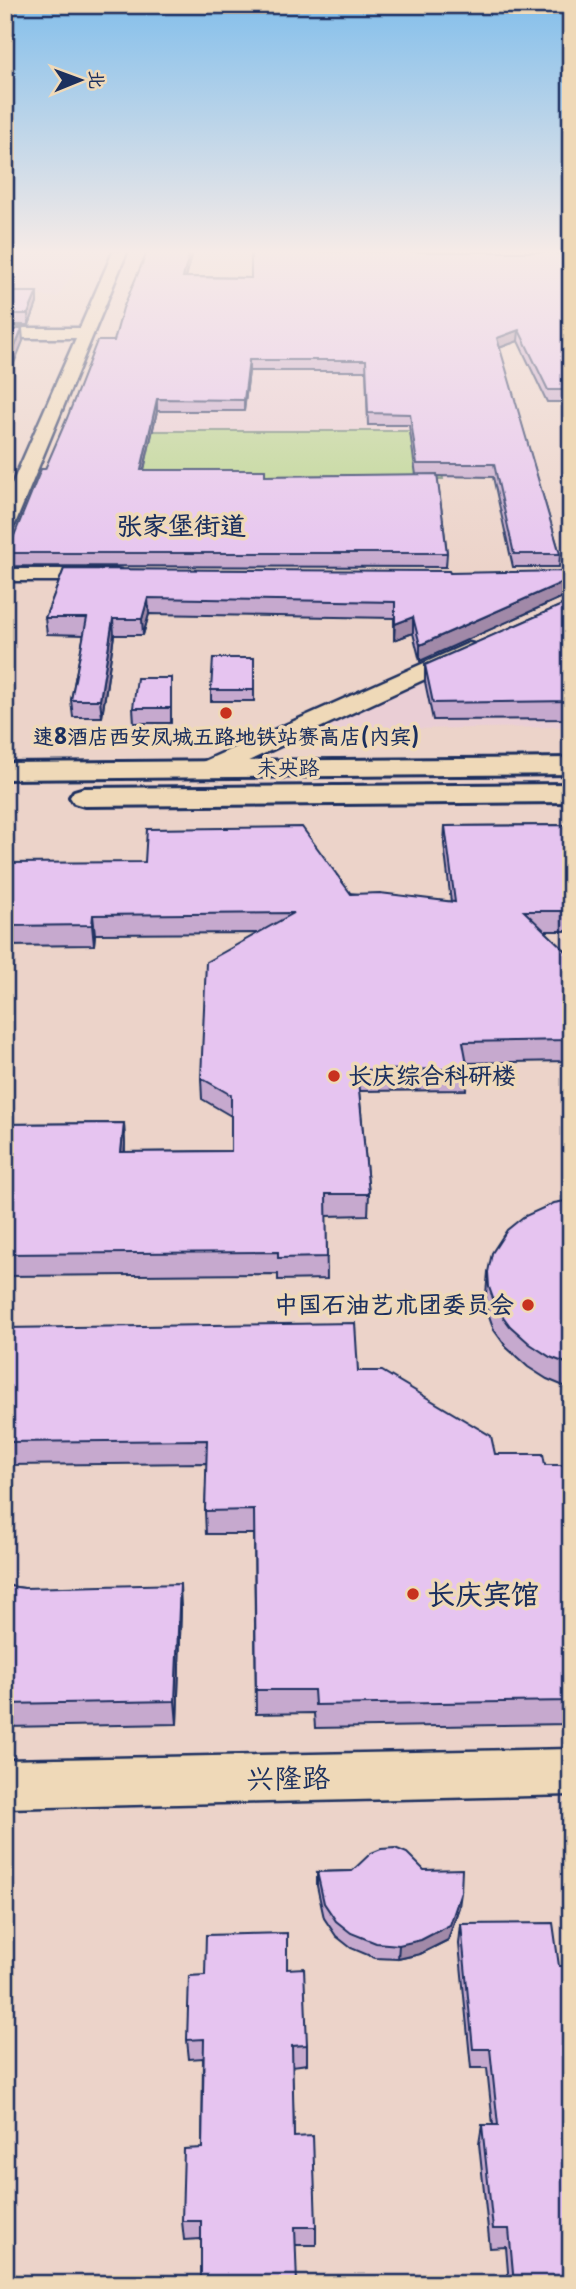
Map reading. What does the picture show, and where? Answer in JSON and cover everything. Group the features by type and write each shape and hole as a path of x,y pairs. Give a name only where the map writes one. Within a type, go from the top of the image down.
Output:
{"main road":[{"name":"未央路","path":"5,771 571,766"},
{"name":"未央路","path":"5,797 571,793"}],"street":[{"path":"5,524 73,359"},
{"path":"5,575 129,575"},
{"path":"209,769 496,637"},
{"name":"兴隆路","path":"5,1784 571,1772"}],"shaded area":[{"path":"93,359 433,359 456,480 44,474"},
{"path":"571,612 571,727 309,730"}],"green space":[{"path":"73,431 435,431 443,479 56,474"}],"building":[{"path":"5,359 10,359 5,372"},
{"path":"90,359 503,359 560,554 514,554 494,464 417,464 410,414 368,413 366,360 249,360 244,400 157,399 141,470 265,470 265,476 437,474 447,553 7,553 41,469 45,469"},
{"path":"533,359 571,359 571,390 548,390"},
{"path":"64,569 450,573 565,571 568,580 420,645 413,617 395,624 395,602 148,598 142,619 113,619 100,700 71,700 87,618 45,618"},
{"path":"571,601 571,701 433,703 425,665"},
{"path":"213,658 254,658 254,690 211,690"},
{"path":"137,678 171,678 171,708 133,708"},
{"name":"长庆综合科研楼","path":"571,825 571,911 524,911 571,956 571,1031 566,1031 568,1040 463,1042 468,1069 357,1070 369,1194 326,1194 327,1257 278,1258 278,1252 5,1254 5,1124 124,1123 121,1152 231,1151 231,1095 201,1078 206,962 294,913 93,915 92,925 5,926 5,863 145,862 147,829 302,827 351,894 380,893 455,902 445,826"},
{"name":"中国石油艺术团委员会","path":"571,1200 571,1365 550,1357 510,1326 496,1307 489,1287 488,1272 492,1253 507,1230 523,1217 554,1203"},
{"name":"长庆宾馆","path":"355,1323 358,1371 382,1371 491,1436 495,1454 543,1454 545,1465 571,1465 571,1701 315,1705 314,1690 256,1690 254,1510 205,1511 207,1440 5,1442 5,1328"},
{"path":"5,1584 24,1588 180,1584 175,1701 5,1704"},
{"path":"395,1848 407,1853 424,1870 462,1869 461,1892 450,1925 421,1940 399,1945 376,1943 351,1933 336,1921 324,1903 317,1872 352,1871 371,1853"},
{"path":"553,1923 559,1966 571,1966 571,2284 514,2284 509,2229 493,2229 482,2125 498,2125 490,2049 473,2049 461,1924"},
{"path":"287,1933 287,1969 304,1968 307,2045 292,2046 294,2137 313,2136 316,2227 295,2227 297,2284 201,2284 201,2221 182,2221 184,2149 202,2148 204,2039 187,2040 189,1976 205,1975 206,1935"}],"place":[{"name":"速8酒店西安凤城五路地铁站赛高店(内宾)","path":"226,713"},
{"name":"长庆综合科研楼","path":"334,1076"},
{"name":"中国石油艺术团委员会","path":"528,1305"},
{"name":"长庆宾馆","path":"413,1594"}],"district":[{"name":"张家堡街道","path":"181,526"}]}
